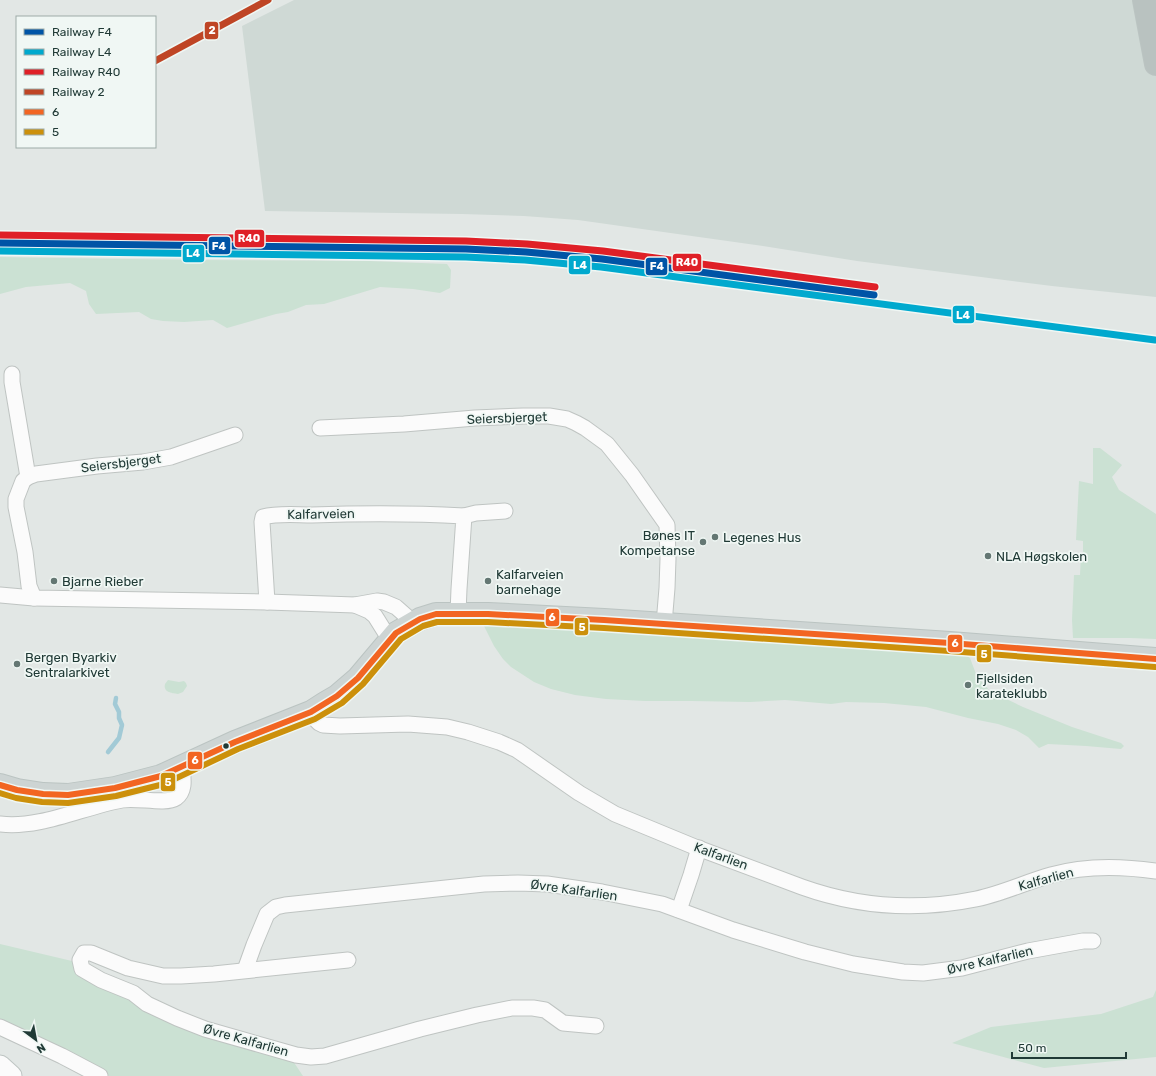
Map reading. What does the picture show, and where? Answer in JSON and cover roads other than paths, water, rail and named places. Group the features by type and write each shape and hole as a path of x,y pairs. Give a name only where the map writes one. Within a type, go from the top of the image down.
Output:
{"highway":[{"path":"1144,0 1156,64"}],"main road":[{"path":"0,785 23,791 68,795 91,792 161,776 235,742 311,712 337,696 353,683 396,633 413,622 436,614 458,613 604,620 950,643 1156,659"}],"street":[{"path":"12,374 12,382 28,477 23,481 19,490 16,499 16,507 25,552 29,586 34,598"},
{"name":"Seiersbjerget","path":"320,428 404,424 489,417 542,416 566,419 581,425 607,444 667,525 668,559 664,624"},
{"name":"Seiersbjerget","path":"28,477 36,474 143,462 171,457 235,434"},
{"name":"Kalfarveien","path":"267,602 262,522 263,517 278,515 351,513 464,516 476,513 505,511"},
{"path":"458,613 464,516"},
{"path":"0,595 34,598 355,605 377,601 396,607 413,622"},
{"path":"355,605 369,611 375,616 390,640"},
{"name":"Kalfarlien","path":"311,712 316,720 323,724 340,726 408,724 447,727 499,742 517,750 579,793 615,814 699,848 820,893 854,901 900,906 919,906 976,899 1039,878 1071,870 1089,868 1120,868 1156,871"},
{"path":"0,824 20,825 40,822 104,804 133,798 166,801 175,798 181,793 184,780 182,767"},
{"path":"679,910 699,848"},
{"name":"Øvre Kalfarlien","path":"245,970 267,914 276,907 484,884 547,884 602,892 662,904 734,930 805,952 853,964 903,972 923,973 962,968 1028,951 1083,941 1094,941"},
{"name":"Øvre Kalfarlien","path":"348,960 200,975 163,976 128,968 91,953 84,953 80,960 82,970 101,980 133,993 147,1004 177,1018 205,1029 253,1043 296,1055 311,1057 325,1056 420,1029 512,1008 533,1008 545,1010 563,1023 596,1026"},
{"path":"0,1027 62,1056 100,1076"},
{"path":"0,1066 10,1076"}],"waterway":[{"path":"108,752 119,738 122,725 119,718 119,712 115,704 116,698"}],"rail line":[{"name":"2","path":"156,60 268,0"},
{"name":"R40","path":"0,235 466,241 527,244 603,251 875,287"},
{"name":"F4","path":"0,243 466,249 526,252 602,259 874,295"},
{"name":"L4","path":"0,251 466,257 525,260 601,267 1155,340"}],"place":[{"name":"Legenes Hus","path":"715,537"},
{"name":"Bønes IT Kompetanse","path":"703,542"},
{"name":"NLA Høgskolen","path":"988,556"},
{"name":"Bjarne Rieber","path":"54,581"},
{"name":"Kalfarveien barnehage","path":"488,581"},
{"name":"Bergen Byarkiv Sentralarkivet","path":"17,664"},
{"name":"Fjellsiden karateklubb","path":"968,685"}]}
